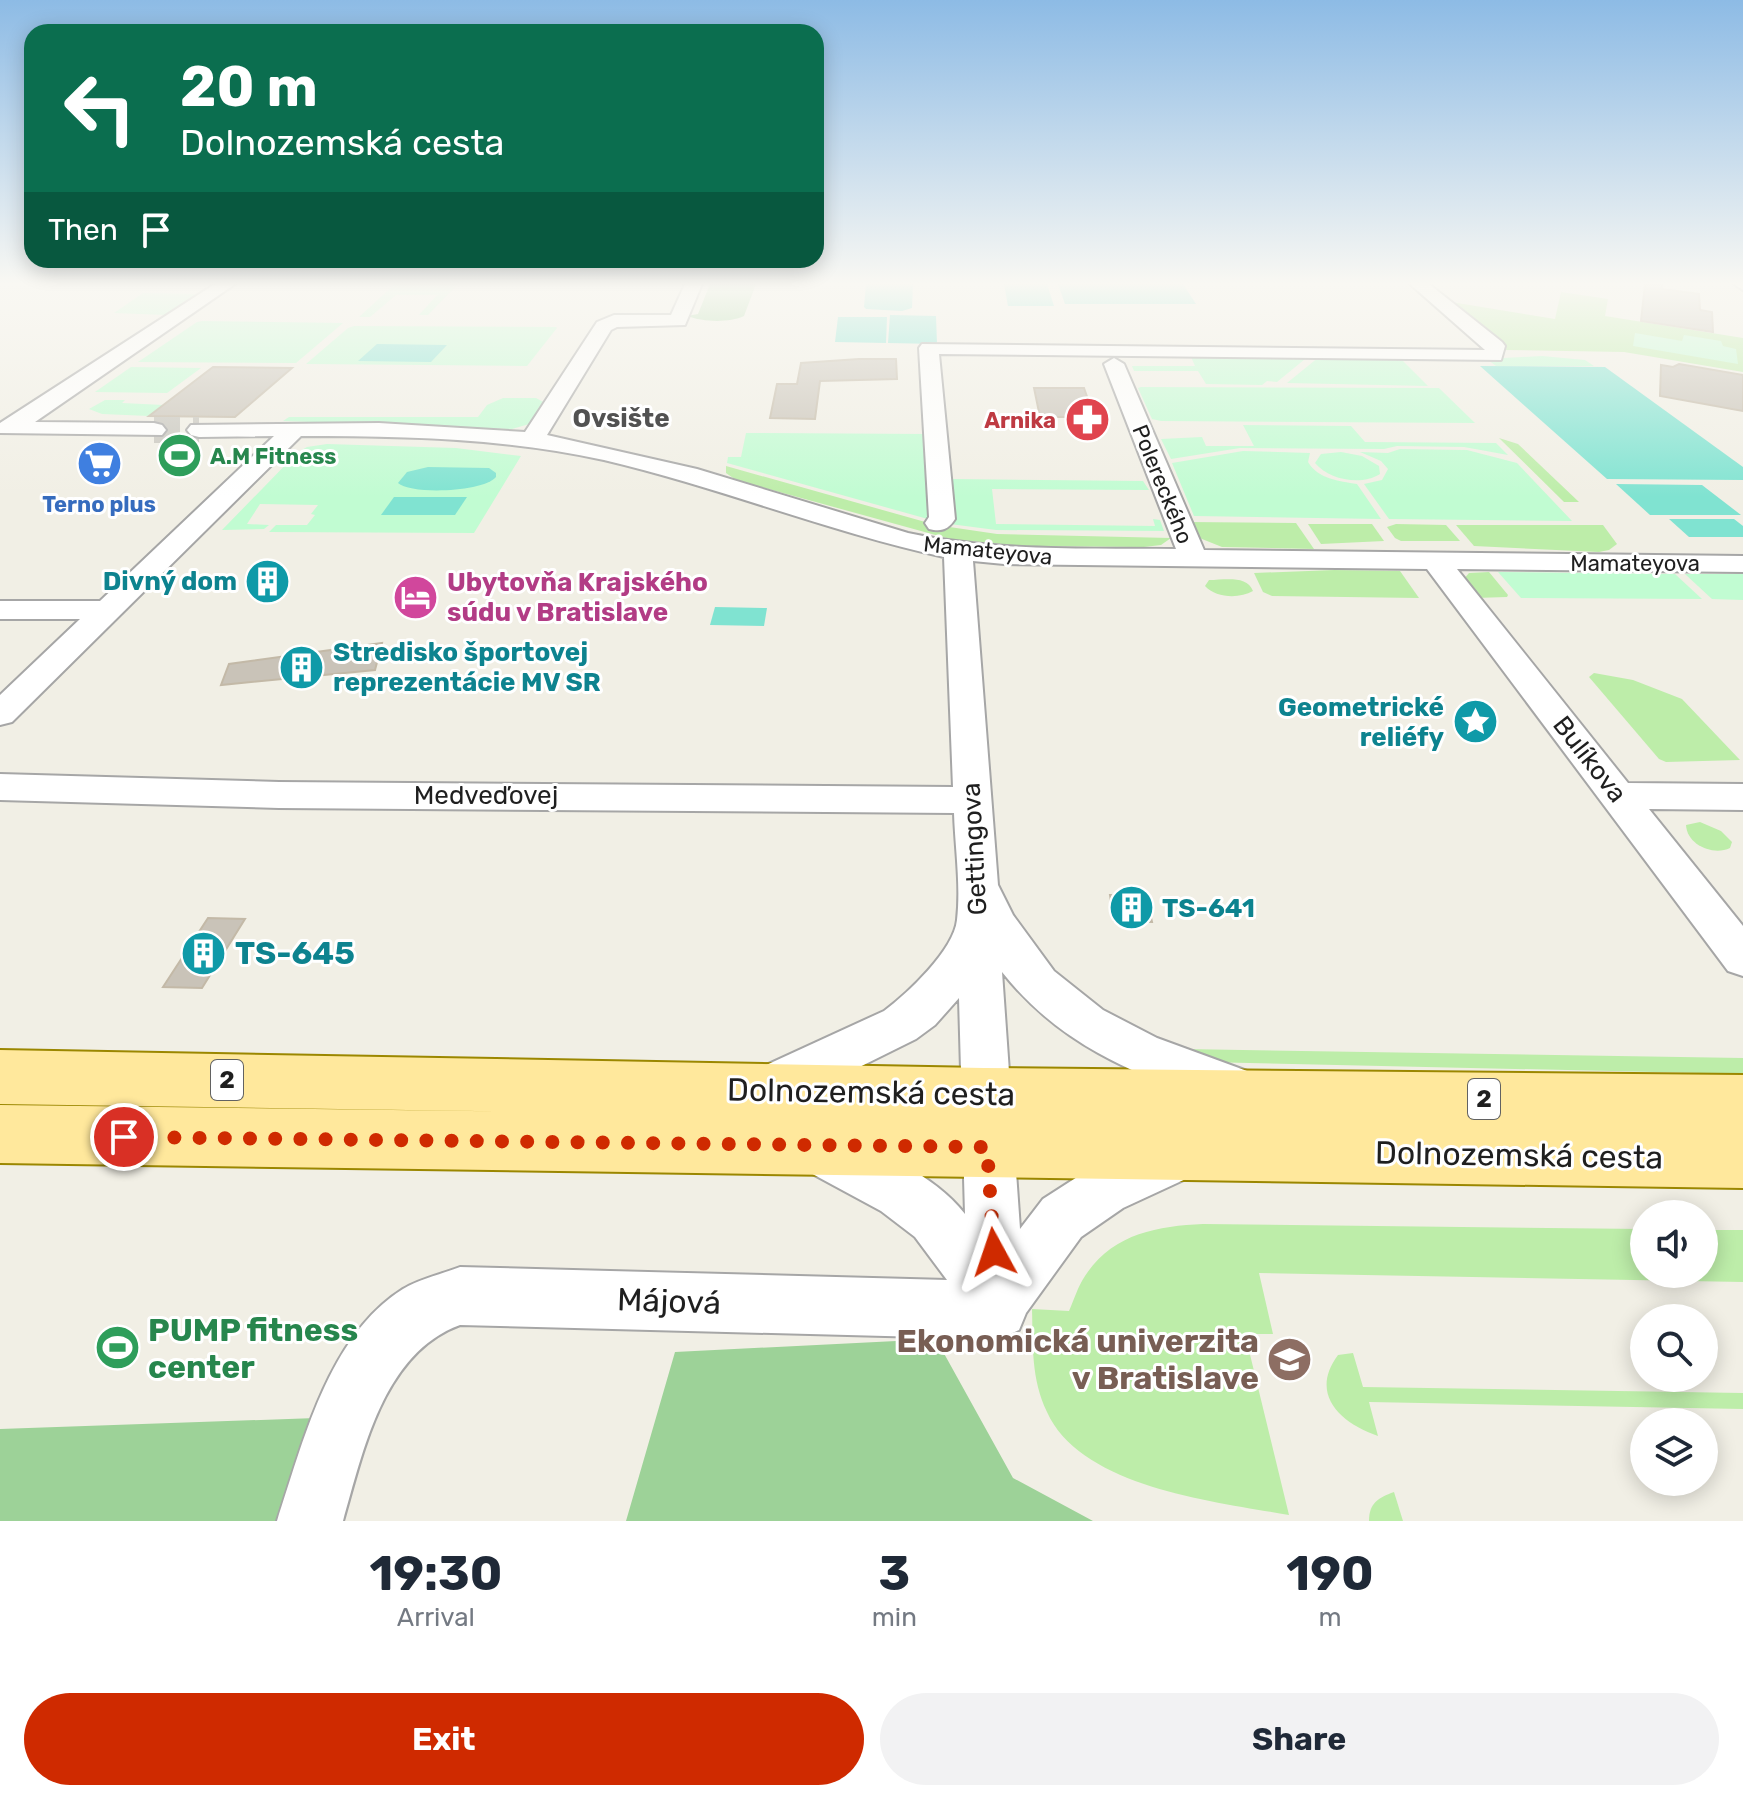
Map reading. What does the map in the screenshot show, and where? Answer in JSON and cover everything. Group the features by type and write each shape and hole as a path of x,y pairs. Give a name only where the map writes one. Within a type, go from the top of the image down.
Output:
{"main road":[{"name":"Dolnozemská cesta","path":"0,1077 765,1089 1192,1150 1743,1158"},
{"name":"Dolnozemská cesta","path":"0,1134 802,1143 985,1121 1251,1096 1743,1103"}],"street":[{"path":"5,428 118,355"},
{"path":"532,440 586,355"},
{"path":"930,355 942,519 948,537"},
{"path":"1217,355 1494,355"},
{"name":"Polereckého","path":"1114,364 1194,559"},
{"path":"5,428 154,430"},
{"name":"Mamateyova","path":"199,430 454,432 532,440 635,461 903,540 948,537 1028,557 1743,564"},
{"path":"0,714 294,430"},
{"name":"Gettingova","path":"948,537 972,800 985,1121"},
{"name":"Bulíkova","path":"1436,562 1743,958"},
{"path":"0,610 107,610"},
{"name":"Medveďovej","path":"0,787 279,795 972,800"},
{"path":"1618,796 1743,797"},
{"path":"765,1089 807,1066 848,1052 913,1016 936,993 978,904 1015,956 1060,1006 1117,1044 1251,1096"},
{"path":"985,1121 999,1303"},
{"path":"802,1143 900,1193 934,1218 999,1303"},
{"path":"999,1303 1062,1218 1104,1190 1192,1150"},
{"name":"Májová","path":"310,1521 345,1409 361,1378 400,1329 424,1309 460,1296 999,1310 999,1303"}],"green space":[{"path":"148,355 305,355 296,363 138,362"},
{"path":"317,355 536,355 527,366 306,364"},
{"path":"1642,355 1743,355 1743,372"},
{"path":"1685,355 1737,355 1738,364"},
{"path":"1542,356 1585,360 1594,366 1496,366 1487,359"},
{"path":"1191,357 1305,359 1277,382 1267,381 1262,385 1206,384 1198,371 1134,371 1132,366 1195,366"},
{"path":"1319,357 1401,359 1428,386 1287,383"},
{"path":"131,367 201,368 167,393 95,392"},
{"path":"1138,388 1439,388 1475,423 1161,421 1152,419"},
{"path":"503,398 536,398 547,404 536,422 512,429 283,421 289,417 478,417 487,405"},
{"path":"105,400 164,405 149,416 102,414 89,409"},
{"path":"1243,425 1351,426 1365,442 1496,443 1508,455 1464,447 1397,446 1384,449 1240,448 1171,459 1161,439 1202,437 1206,446 1254,446"},
{"path":"746,433 928,434 935,521 727,463 728,457 741,457"},
{"path":"1499,438 1518,444 1579,502 1564,502"},
{"path":"327,444 456,448 521,456 474,533 269,532 276,525 307,525 318,505 260,504 247,524 269,525 264,529 222,530 298,452 307,447"},
{"path":"1400,449 1467,450 1517,463 1572,521 1389,519 1364,484 1382,480 1388,469 1381,461 1360,452 1388,453"},
{"path":"1243,451 1310,453 1308,462 1312,468 1330,478 1357,484 1381,519 1194,516 1172,463"},
{"path":"1341,452 1362,456 1379,466 1380,474 1364,480 1346,479 1328,474 1315,463 1321,454"},
{"path":"726,466 936,525 997,534 1171,538 1161,545 1144,547 1023,546 950,539 736,480 726,473"},
{"path":"950,479 1143,481 1149,490 992,489 996,524 1155,526 1153,519 1160,520 1164,531 996,530 950,524"},
{"path":"1188,522 1296,523 1314,549 1222,547 1197,537"},
{"path":"1308,524 1372,524 1384,541 1321,544"},
{"path":"1396,524 1446,525 1460,541 1401,541 1387,527"},
{"path":"1456,525 1603,525 1617,544 1599,552 1474,546"},
{"path":"1400,571 1419,598 1272,596 1263,592 1254,573"},
{"path":"1489,572 1507,597 1475,598 1463,580 1469,573"},
{"path":"1498,572 1675,574 1702,599 1521,598"},
{"path":"1685,574 1743,574 1743,600 1712,599"},
{"path":"1209,580 1241,580 1253,591 1241,595 1221,595 1205,586"},
{"path":"1594,673 1633,680 1682,699 1740,760 1666,762 1659,759 1589,677"},
{"path":"1700,822 1721,831 1732,842 1730,848 1709,850 1696,843 1687,832 1686,825"},
{"path":"1183,1049 1743,1058 1743,1074 1204,1062"},
{"path":"1203,1224 1630,1229 1630,1280 1259,1273 1273,1334 1245,1334 1289,1515 1190,1497 1120,1475 1089,1458 1064,1438 1042,1400 1034,1362 1032,1309 1069,1311 1085,1276 1108,1250 1137,1235 1169,1227"},
{"path":"1718,1230 1743,1230 1743,1282 1718,1282"},
{"path":"936,1339 1013,1478 1093,1521 626,1521 675,1352"},
{"path":"1353,1353 1363,1387 1743,1393 1743,1409 1369,1402 1378,1436 1352,1423 1333,1405 1327,1382 1338,1355"},
{"path":"316,1418 312,1521 0,1521 0,1429"},
{"path":"1394,1492 1403,1521 1369,1521 1376,1502"}],"shaded area":[{"path":"365,355 438,355 431,362 358,361"},
{"path":"1480,366 1605,367 1743,467 1743,480 1607,479"},
{"path":"428,467 489,468 496,473 496,477 477,486 447,490 417,489 398,483 407,472"},
{"path":"1616,484 1702,485 1741,515 1650,515"},
{"path":"394,497 467,497 455,515 381,515"},
{"path":"1669,519 1734,519 1743,526 1743,537 1689,537"},
{"path":"715,607 767,608 764,626 710,625"}],"building":[{"path":"896,359 897,379 820,381 815,419 770,418 777,384 797,384 801,363"},
{"path":"1679,364 1743,375 1743,411 1660,396 1661,365 1673,367"},
{"path":"213,367 292,368 235,417 149,416"},
{"path":"1034,388 1084,388 1094,417 1040,417"},
{"name":"Stredisko športovej reprezentácie MV SR","path":"382,643 375,670 221,685 229,664"},
{"name":"TS-641","path":"1110,895 1146,896 1152,922 1114,921"},
{"name":"TS-645","path":"208,918 245,919 202,988 163,987"}],"tunnel":[{"path":"154,430 199,430"}],"place":[{"name":"Arnika","path":"1087,420"},
{"name":"A.M Fitness","path":"179,456"},
{"name":"Terno plus","path":"99,463"},
{"name":"Divný dom","path":"268,581"},
{"name":"Ubytovňa Krajského súdu v Bratislave","path":"416,597"},
{"name":"Stredisko športovej reprezentácie MV SR","path":"302,667"},
{"name":"Geometrické reliéfy","path":"1475,722"},
{"name":"TS-641","path":"1131,908"},
{"name":"TS-645","path":"204,953"},
{"name":"PUMP fitness center","path":"117,1348"},
{"name":"Ekonomická univerzita v Bratislave","path":"1290,1359"}],"district":[{"name":"Ovsište","path":"621,418"}],"route":[{"path":"124,1137 987,1147 994,1252"}]}
